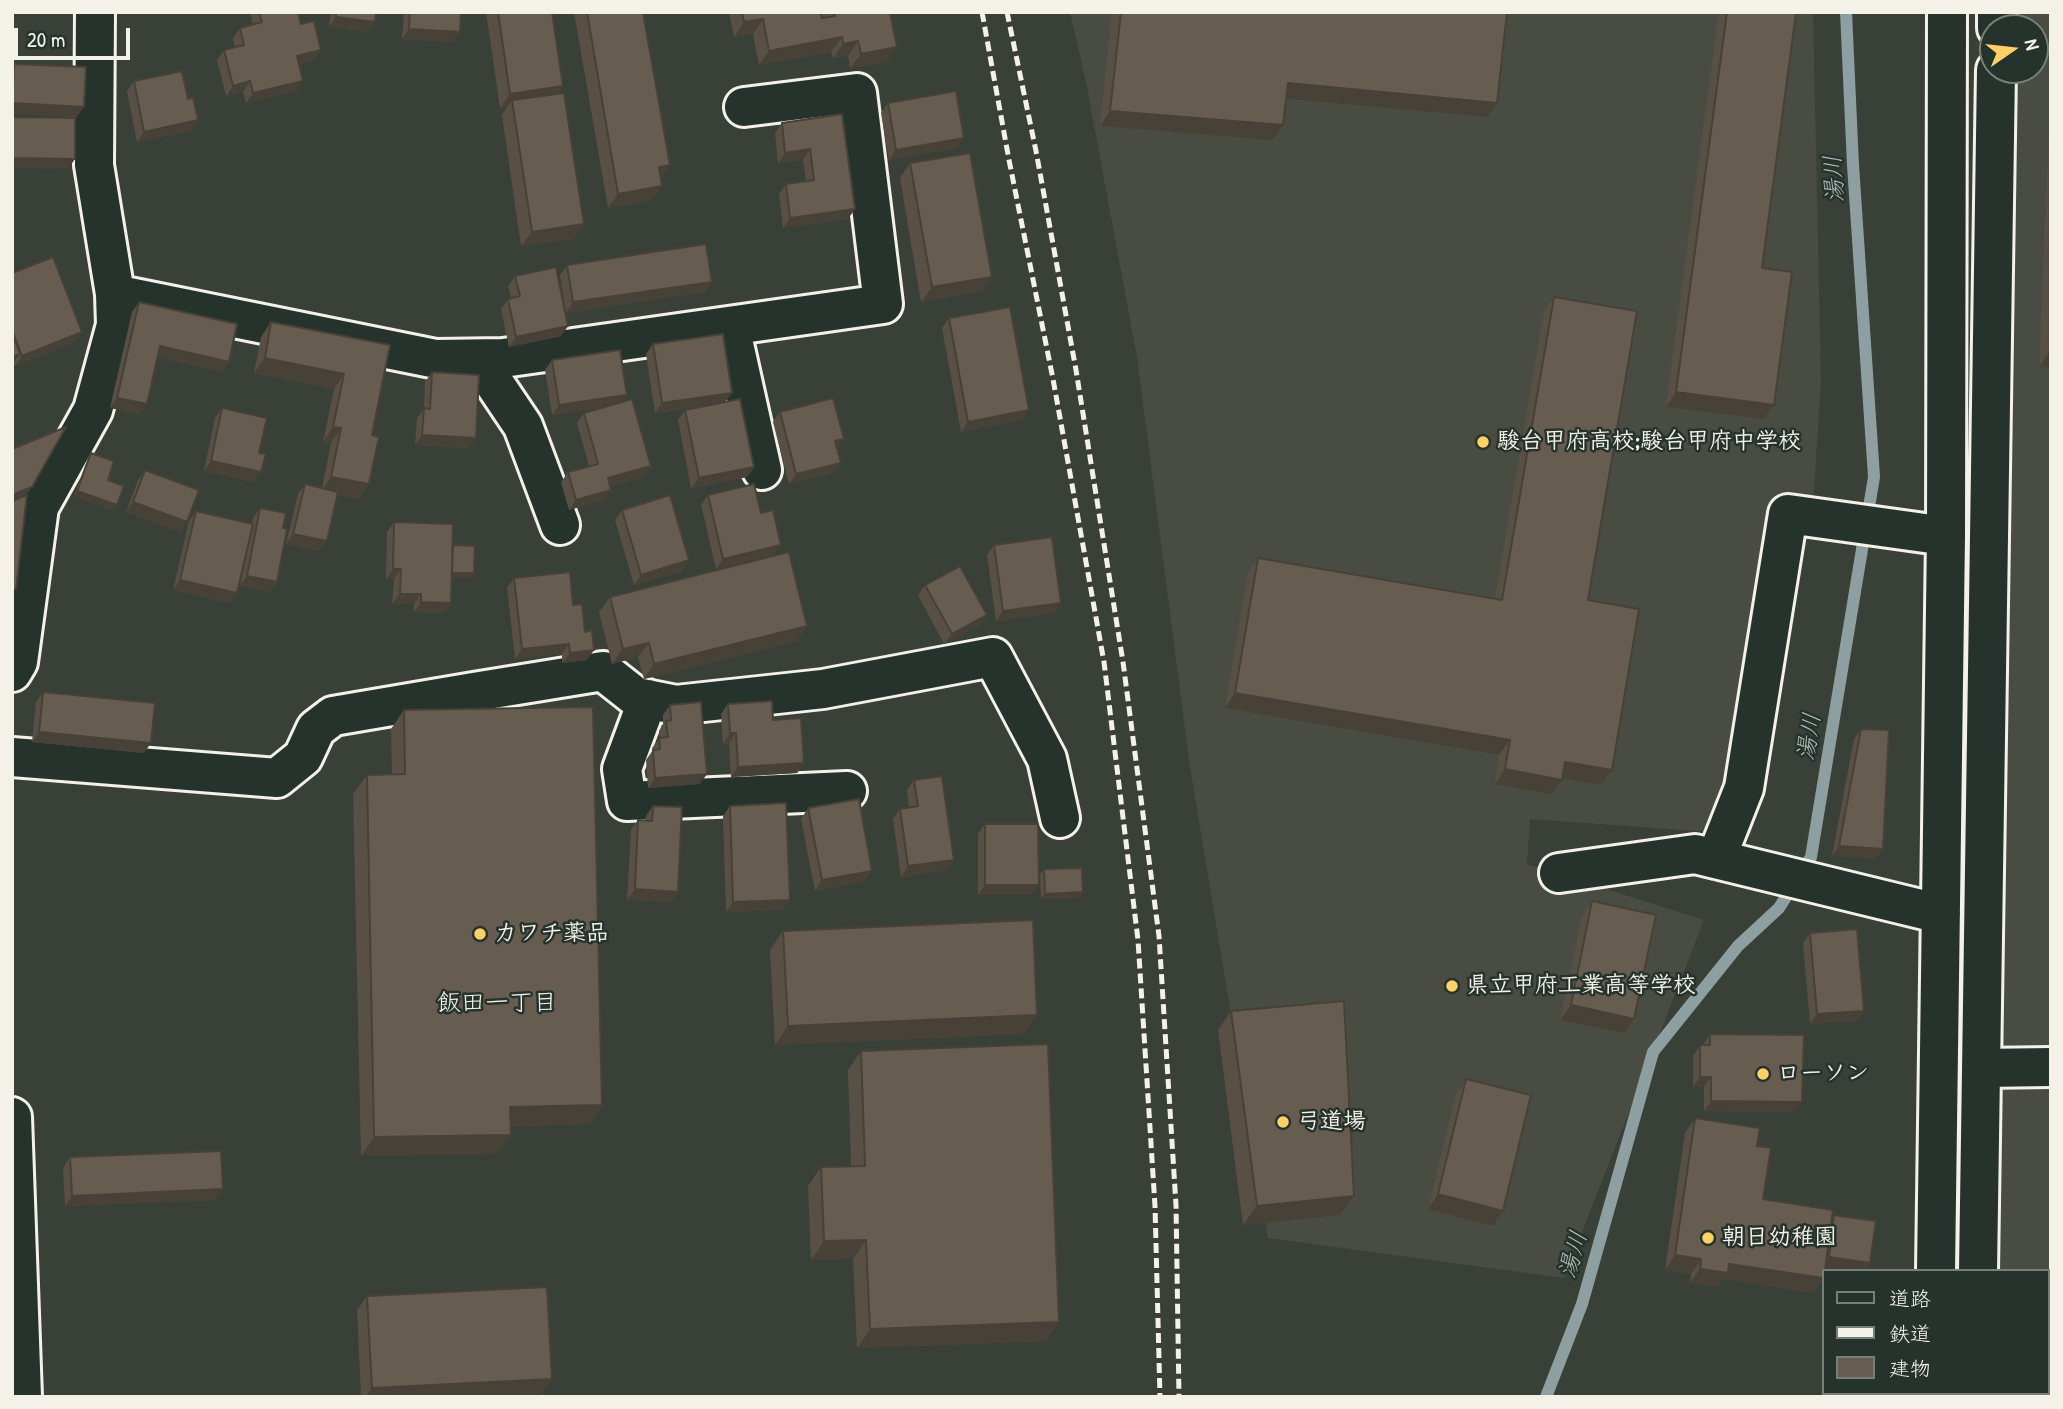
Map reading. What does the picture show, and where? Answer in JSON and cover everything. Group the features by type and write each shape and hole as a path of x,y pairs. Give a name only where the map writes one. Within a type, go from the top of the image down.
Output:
{"street":[{"path":"12,672 18,662 39,508 93,410 116,326 115,294 94,165 95,12"},
{"path":"1937,1269 1946,536 1947,12"},
{"path":"1978,1269 1996,84"},
{"path":"115,294 436,359 503,358 883,304 857,93 744,107"},
{"path":"730,326 762,470"},
{"path":"478,359 523,426 560,525"},
{"path":"1716,859 1744,788 1788,514 1946,536"},
{"path":"12,757 276,778 303,757 316,729 333,716 603,671 636,697 676,705 823,689 993,657 1047,759 1060,818"},
{"path":"648,699 622,769 627,801 847,791"},
{"path":"1559,873 1695,854 1941,914"},
{"path":"1982,1068 2051,1067"},
{"path":"12,1117 22,1397"}],"shaded area":[{"name":"駿台甲府高校;駿台甲府中学校","path":"1070,12 1813,12 1821,380 1813,504 1777,711 1751,835 1530,819 1527,864 1704,920 1564,1278 1268,1238 1189,760 1137,357 1086,82"},
{"path":"1997,12 2051,12 2051,1397 1984,1397 2049,1395 2049,1269 1983,1269 1996,84 2049,84 2049,14"}],"building":[{"path":"259,12 298,12 301,24 314,21 321,50 297,56 303,81 253,93 250,81 233,86 224,50 244,45 240,28 262,22"},
{"path":"336,12 376,12 375,22 336,17"},
{"path":"410,12 461,12 460,32 409,29"},
{"path":"498,12 552,12 563,86 510,94"},
{"path":"587,12 643,12 670,165 659,167 662,186 618,194"},
{"path":"742,12 820,12 822,18 835,16 834,12 890,12 897,47 861,54 858,41 843,44 842,37 769,51 763,19 744,22"},
{"path":"1121,12 1507,12 1497,103 1288,83 1283,125 1110,111"},
{"path":"1727,12 1796,13 1762,268 1792,272 1774,405 1676,392"},
{"path":"12,30 16,30 17,57 12,57"},
{"path":"14,64 86,67 84,107 12,103"},
{"path":"182,71 188,99 193,97 198,120 144,132 134,81"},
{"path":"956,91 964,138 896,150 888,103"},
{"path":"564,93 584,224 532,232 512,100"},
{"path":"842,114 855,209 790,218 786,184 814,180 810,149 785,153 782,123"},
{"path":"12,117 75,118 75,159 12,158"},
{"path":"970,153 992,277 932,287 910,163"},
{"path":"706,244 712,282 573,302 567,265"},
{"path":"53,257 82,332 22,356 12,330 12,273"},
{"path":"556,267 568,326 516,337 508,299 520,296 515,276"},
{"path":"1554,297 1637,311 1588,600 1639,609 1612,770 1565,762 1562,780 1505,769 1510,740 1235,693 1258,558 1502,600"},
{"path":"139,302 237,324 229,362 160,346 147,404 117,398"},
{"path":"1010,307 1029,410 968,422 949,318"},
{"path":"271,322 390,345 372,435 379,437 369,484 331,477 341,428 333,427 344,374 265,358"},
{"path":"12,333 20,354 12,357"},
{"path":"723,334 732,393 662,403 653,344"},
{"path":"620,350 627,395 559,405 552,360"},
{"path":"432,372 479,375 476,438 422,435 424,408 430,409"},
{"path":"833,398 844,439 835,441 841,463 796,474 780,412"},
{"path":"632,399 651,466 608,478 611,490 576,500 568,472 598,464 584,413"},
{"path":"740,399 754,467 699,478 685,410"},
{"path":"222,408 267,418 259,453 266,454 261,472 211,461"},
{"path":"66,427 32,487 12,495 12,449"},
{"path":"91,453 114,461 108,480 124,486 117,505 77,491"},
{"path":"145,470 199,490 187,522 133,502"},
{"path":"305,484 338,492 327,541 293,534"},
{"path":"754,484 761,513 773,510 781,545 723,559 708,495"},
{"path":"27,495 16,589 12,590 12,501"},
{"path":"670,495 689,560 641,575 622,510"},
{"path":"260,508 286,513 283,528 287,529 277,582 247,576"},
{"path":"196,511 253,524 237,593 180,580"},
{"path":"394,522 453,524 451,603 421,602 421,594 400,594 401,569 393,569"},
{"path":"1052,537 1061,603 1003,611 994,545"},
{"path":"453,545 475,546 474,573 452,573"},
{"path":"789,552 807,626 654,664 649,643 623,649 610,597"},
{"path":"960,566 987,615 952,634 925,585"},
{"path":"570,572 573,605 582,604 585,632 592,630 594,650 570,653 569,644 522,649 514,578"},
{"path":"43,692 155,703 151,743 39,732"},
{"path":"772,701 773,720 801,718 804,763 738,767 736,733 730,733 728,704"},
{"path":"701,702 707,774 655,778 653,750 660,749 659,738 668,737 666,721 671,720 670,705"},
{"path":"593,707 602,1105 510,1107 511,1135 374,1137 367,775 405,774 404,710"},
{"path":"1861,729 1889,730 1883,849 1839,846"},
{"path":"942,776 954,860 908,866 900,809 918,806 914,780"},
{"path":"859,799 872,871 822,880 808,808"},
{"path":"786,803 790,900 733,902 730,806"},
{"path":"653,806 682,807 678,892 635,889 638,820 652,821"},
{"path":"985,824 1038,824 1039,885 985,885"},
{"path":"1082,868 1083,892 1045,894 1044,869"},
{"path":"1592,901 1656,915 1634,1019 1571,1005"},
{"path":"1033,920 1037,1015 788,1026 783,931"},
{"path":"1857,929 1864,1011 1817,1014 1810,933"},
{"name":"弓道場","path":"1344,1001 1354,1196 1257,1206 1231,1011"},
{"path":"1710,1034 1804,1035 1802,1102 1711,1101 1711,1077 1700,1077 1700,1045 1710,1045"},
{"path":"1048,1044 1059,1322 870,1329 866,1240 824,1241 821,1167 865,1166 861,1051"},
{"path":"1466,1079 1531,1095 1503,1211 1438,1194"},
{"path":"1695,1118 1760,1128 1757,1146 1771,1148 1763,1199 1833,1210 1822,1278 1729,1264 1728,1273 1700,1269 1701,1259 1675,1255"},
{"path":"221,1151 223,1189 72,1196 70,1157"},
{"path":"1834,1215 1876,1221 1870,1263 1829,1257"},
{"path":"547,1287 552,1379 372,1388 367,1296"}],"waterway":[{"name":"湯川","path":"1546,1397 1582,1304 1653,1052 1738,946 1779,908 1811,857 1874,477 1853,165 1846,12"}],"railway":[{"path":"982,12 1104,662 1138,940 1155,1206 1160,1397"},
{"path":"1007,12 1036,151 1076,370 1123,662 1159,936 1176,1205 1179,1397"}],"place":[{"name":"駿台甲府高校;駿台甲府中学校","path":"1483,442"},
{"name":"カワチ薬品","path":"480,934"},
{"name":"県立甲府工業高等学校","path":"1452,986"},
{"name":"ローソン","path":"1763,1074"},
{"name":"弓道場","path":"1283,1122"},
{"name":"朝日幼稚園","path":"1708,1238"}],"district":[{"name":"飯田一丁目","path":"497,1004"}]}
